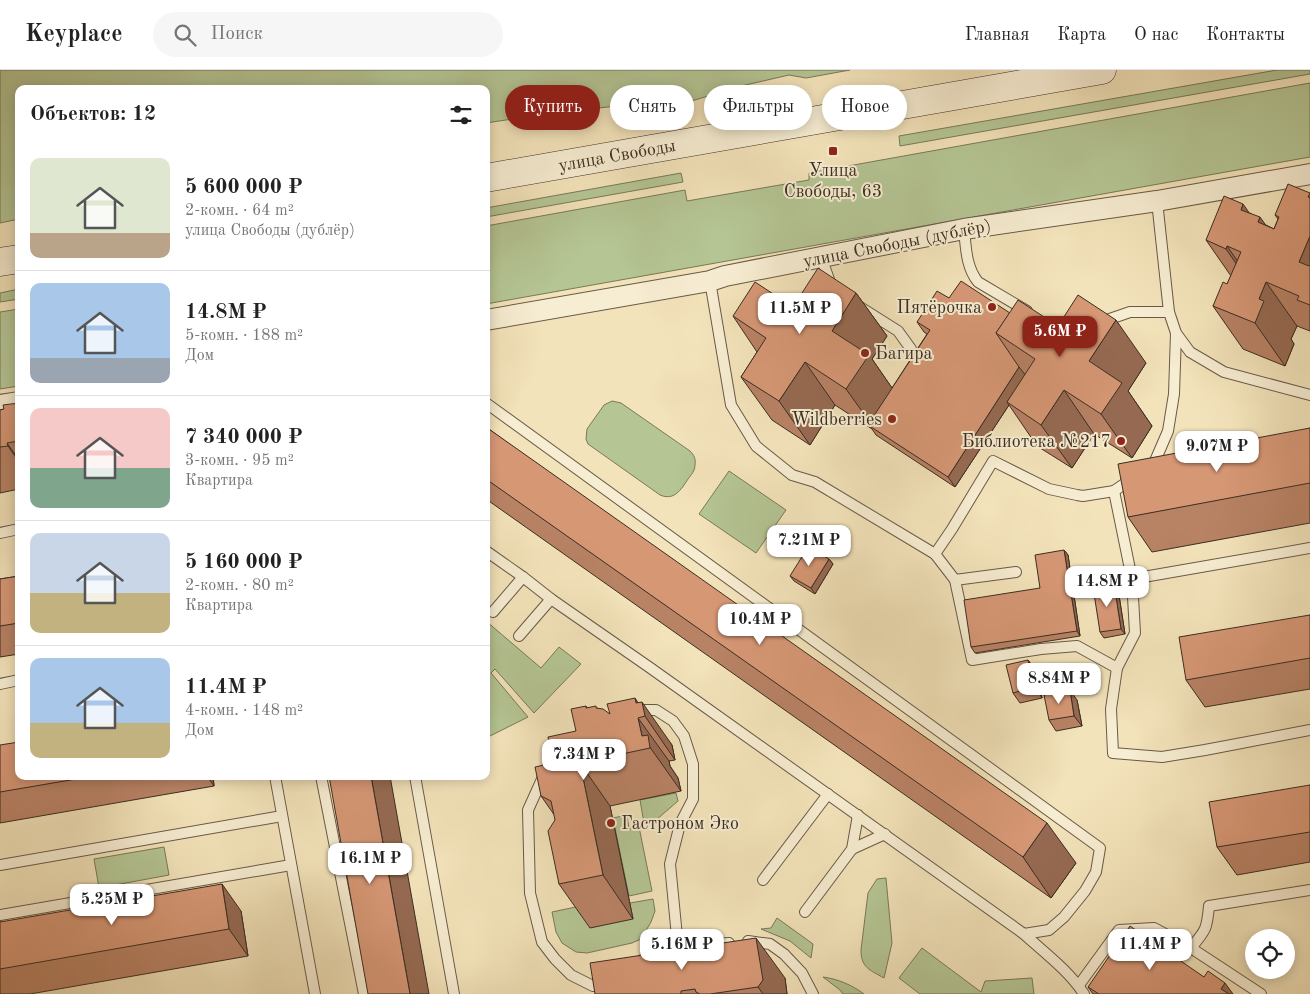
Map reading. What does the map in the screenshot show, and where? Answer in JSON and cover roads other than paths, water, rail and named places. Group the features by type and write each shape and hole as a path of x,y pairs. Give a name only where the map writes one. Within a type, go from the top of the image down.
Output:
{"main road":[{"name":"улица Свободы","path":"490,177 1102,70"},
{"path":"0,262 15,260"}],"street":[{"name":"улица Свободы (дублёр)","path":"490,319 710,281 725,276 964,229 1157,201 1310,174"},
{"path":"0,405 15,403"}],"lane":[{"path":"1157,201 1168,312 1176,333 1190,352 1224,372 1310,395"},
{"path":"964,229 967,261 973,276 978,282 1037,316"},
{"path":"821,257 831,286 838,292"},
{"path":"710,281 730,405 756,446 792,475 815,482 935,554 955,580 972,660 1077,646 1117,668"},
{"path":"853,302 898,330 911,349"},
{"path":"1093,325 1130,312 1168,312"},
{"path":"935,554 952,530 993,461 1049,489 1083,496 1114,491 1143,471 1158,467 1168,431 1174,394 1176,333"},
{"path":"490,406 1100,848 1096,872 1085,891 1064,917 1049,930 1024,934"},
{"path":"1114,491 1132,579 1136,633 1117,668 1110,709 1113,753 1162,757 1310,730"},
{"path":"0,533 15,530"},
{"path":"1132,579 1310,548"},
{"path":"490,554 550,599 649,667 1024,934 1061,967 1082,990 1120,930 1154,928 1191,948 1260,994"},
{"path":"955,580 1016,572"},
{"path":"493,612 523,577"},
{"path":"518,636 550,599"},
{"path":"0,684 15,681"},
{"path":"627,712 636,709 656,710 673,721 684,736 692,764 693,798 680,824 670,864 678,948"},
{"path":"570,740 552,757 528,810 530,893 542,942 571,975 594,986"},
{"path":"276,780 315,994"},
{"path":"322,780 364,994"},
{"path":"416,780 454,994"},
{"path":"763,880 828,794"},
{"path":"805,912 852,849 858,815"},
{"path":"0,865 282,816"},
{"path":"852,849 884,834"},
{"path":"0,916 291,865"},
{"path":"1191,948 1208,924 1209,906 1310,890"},
{"path":"632,960 678,948 749,941 770,944 784,954 802,973 813,994"}],"place":[{"name":"Улица Свободы, 63","path":"833,151"},
{"name":"Пятёрочка","path":"992,307"},
{"name":"Багира","path":"865,353"},
{"name":"Wildberries","path":"892,419"},
{"name":"Библиотека №217","path":"1121,441"},
{"name":"Гастроном Эко","path":"611,823"}]}
